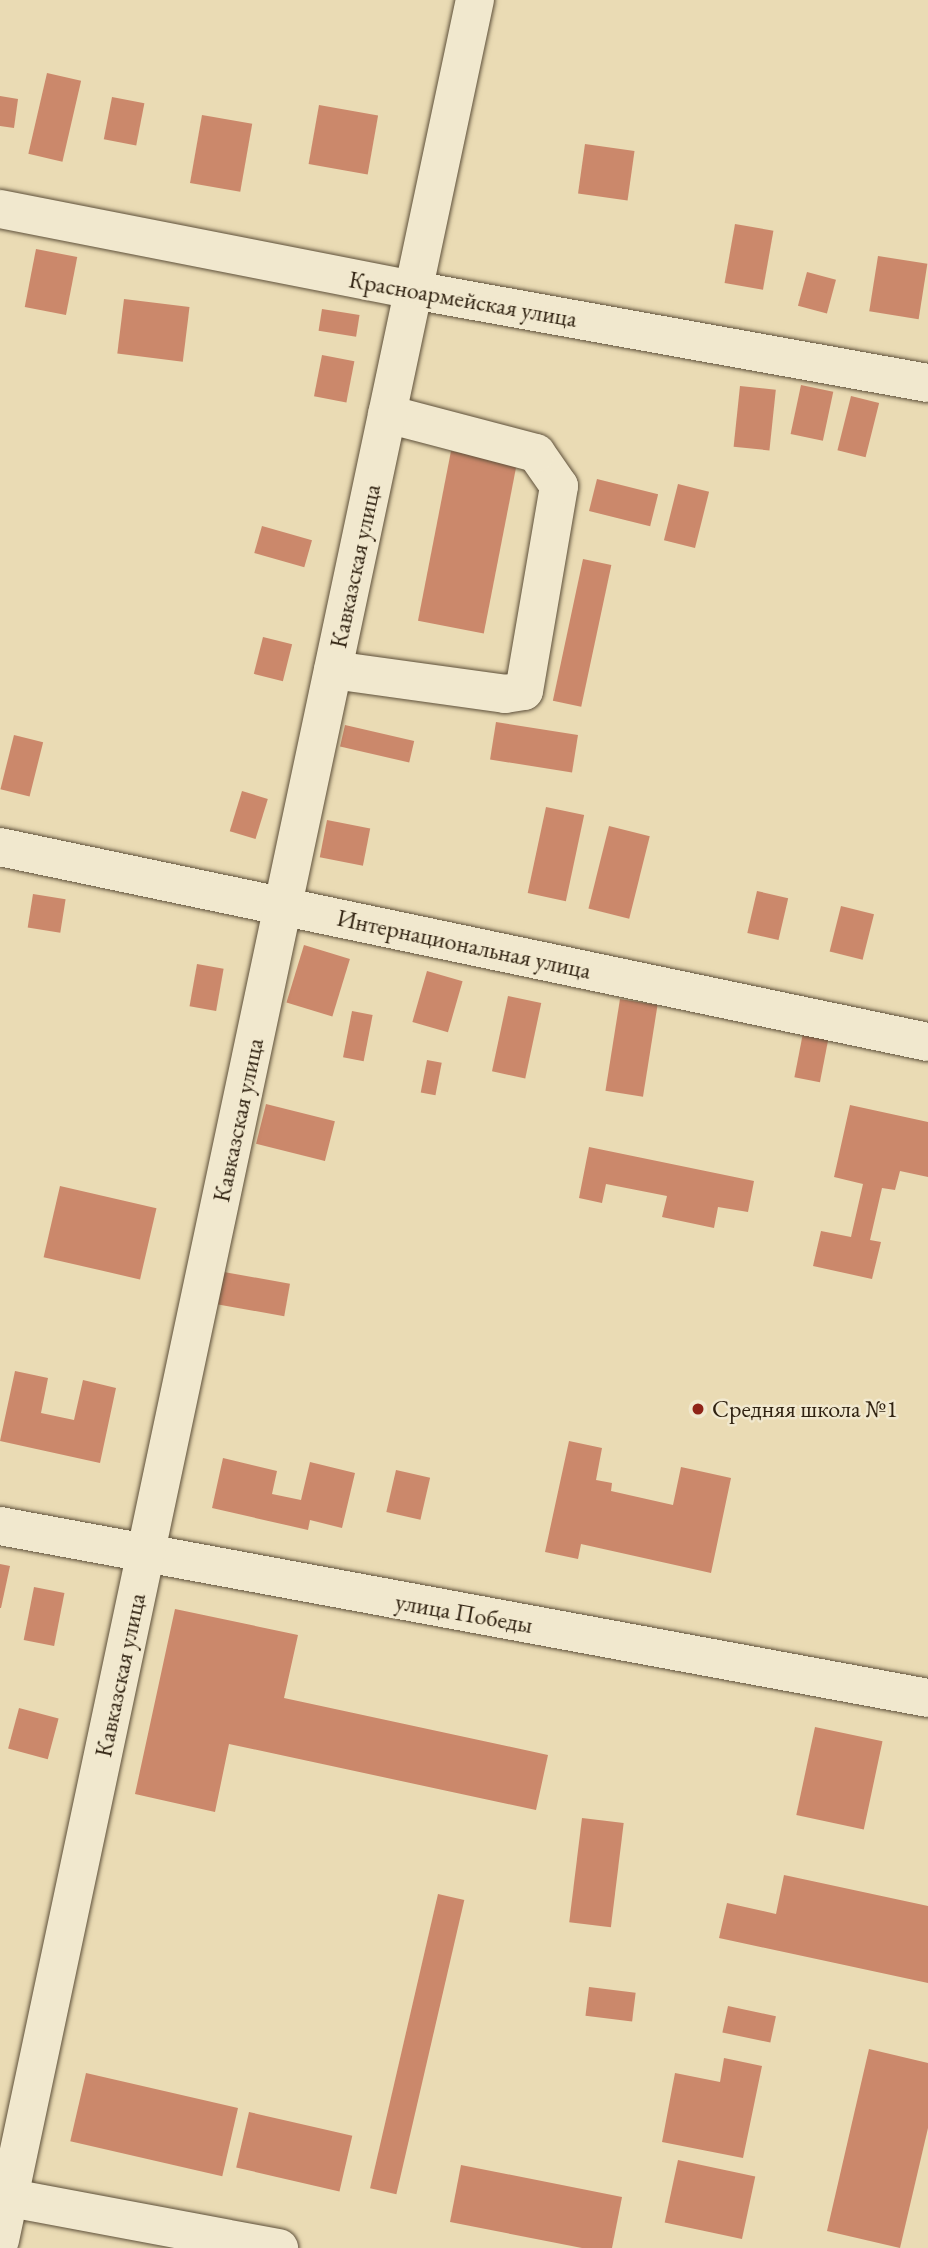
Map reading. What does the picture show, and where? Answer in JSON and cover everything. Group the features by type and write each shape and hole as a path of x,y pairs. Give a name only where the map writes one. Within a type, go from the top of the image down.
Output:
{"street":[{"name":"Кавказская улица","path":"0,2240 5,2197 284,907 475,0"},
{"name":"Красноармейская улица","path":"0,209 413,290 928,383"},
{"path":"333,670 505,694 524,691 559,486 536,453 387,414"},
{"name":"Интернациональная улица","path":"0,847 928,1042"},
{"name":"улица Победы","path":"0,1526 928,1698"},
{"path":"5,2197 279,2248"}],"building":[{"path":"47,73 81,81 62,162 28,154"},
{"path":"0,96 18,99 14,128 0,126"},
{"path":"112,97 144,103 136,146 104,139"},
{"path":"319,105 378,115 368,175 309,164"},
{"path":"202,115 252,124 240,192 190,183"},
{"path":"585,144 635,151 628,200 578,194"},
{"path":"735,224 773,231 763,290 725,283"},
{"path":"36,249 77,257 66,315 25,307"},
{"path":"878,256 927,264 919,319 869,311"},
{"path":"807,272 836,280 827,314 798,306"},
{"path":"124,299 190,307 183,362 117,354"},
{"path":"322,309 360,315 356,337 319,331"},
{"path":"322,355 354,361 346,403 314,396"},
{"path":"801,385 833,392 823,441 791,434"},
{"path":"740,386 776,390 769,450 734,447"},
{"path":"851,396 879,403 866,457 837,450"},
{"path":"451,451 517,464 484,634 418,621"},
{"path":"597,479 658,494 650,526 589,511"},
{"path":"678,484 709,492 695,548 664,540"},
{"path":"262,526 312,540 304,567 254,553"},
{"path":"583,559 611,565 581,707 553,701"},
{"path":"263,637 292,644 283,681 254,674"},
{"path":"496,722 578,735 572,773 490,760"},
{"path":"345,725 414,741 409,762 340,746"},
{"path":"14,735 43,742 30,797 0,789"},
{"path":"242,791 268,799 256,839 230,831"},
{"path":"546,807 584,815 566,901 528,893"},
{"path":"327,820 370,828 363,866 320,857"},
{"path":"609,826 650,836 629,919 588,908"},
{"path":"757,891 788,898 779,940 747,933"},
{"path":"33,894 66,899 60,933 28,928"},
{"path":"841,906 874,914 863,960 830,952"},
{"path":"304,945 350,959 332,1016 286,1002"},
{"path":"197,964 224,969 216,1011 190,1006"},
{"path":"427,971 463,981 448,1032 412,1022"},
{"path":"508,996 541,1003 525,1078 492,1071"},
{"path":"620,999 658,1005 643,1097 605,1091"},
{"path":"352,1011 373,1015 364,1061 343,1057"},
{"path":"803,1033 829,1038 820,1082 794,1077"},
{"path":"427,1060 442,1063 435,1095 421,1092"},
{"path":"266,1104 335,1121 325,1161 256,1144"},
{"path":"850,1105 928,1122 928,1177 900,1171 895,1190 882,1188 870,1240 881,1242 872,1279 813,1266 821,1231 851,1237 863,1184 834,1177"},
{"path":"589,1147 754,1181 748,1212 718,1207 714,1228 662,1217 667,1196 606,1184 602,1203 579,1198"},
{"path":"60,1186 156,1208 140,1279 44,1257"},
{"path":"224,1272 290,1284 284,1316 218,1304"},
{"path":"15,1371 48,1378 41,1413 74,1420 83,1380 116,1388 100,1463 0,1441"},
{"path":"569,1441 602,1448 596,1480 612,1483 611,1491 673,1505 681,1467 731,1478 711,1573 581,1544 578,1559 545,1552"},
{"path":"223,1458 277,1471 272,1494 301,1500 310,1462 355,1473 342,1528 310,1520 308,1530 212,1508"},
{"path":"396,1470 430,1478 420,1520 386,1512"},
{"path":"0,1564 10,1566 1,1608 0,1608"},
{"path":"34,1587 64,1593 54,1646 24,1640"},
{"path":"175,1609 298,1635 284,1698 548,1755 536,1810 229,1744 215,1812 135,1794"},
{"path":"19,1708 59,1719 48,1759 8,1749"},
{"path":"815,1727 882,1741 864,1829 796,1815"},
{"path":"582,1818 624,1823 611,1927 569,1922"},
{"path":"784,1875 928,1906 928,1983 719,1938 727,1903 776,1914"},
{"path":"438,1894 464,1900 396,2194 370,2188"},
{"path":"589,1987 636,1993 632,2022 585,2016"},
{"path":"728,2006 776,2016 770,2043 722,2032"},
{"path":"869,2049 928,2063 928,2128 900,2248 827,2231"},
{"path":"724,2058 762,2066 743,2158 662,2142 675,2073 720,2082"},
{"path":"86,2073 238,2108 222,2176 70,2141"},
{"path":"249,2112 352,2136 339,2191 236,2168"},
{"path":"678,2160 755,2176 742,2239 665,2223"},
{"path":"461,2165 622,2197 612,2248 582,2248 450,2222"}],"place":[{"name":"Средняя школа №1","path":"698,1409"}]}
